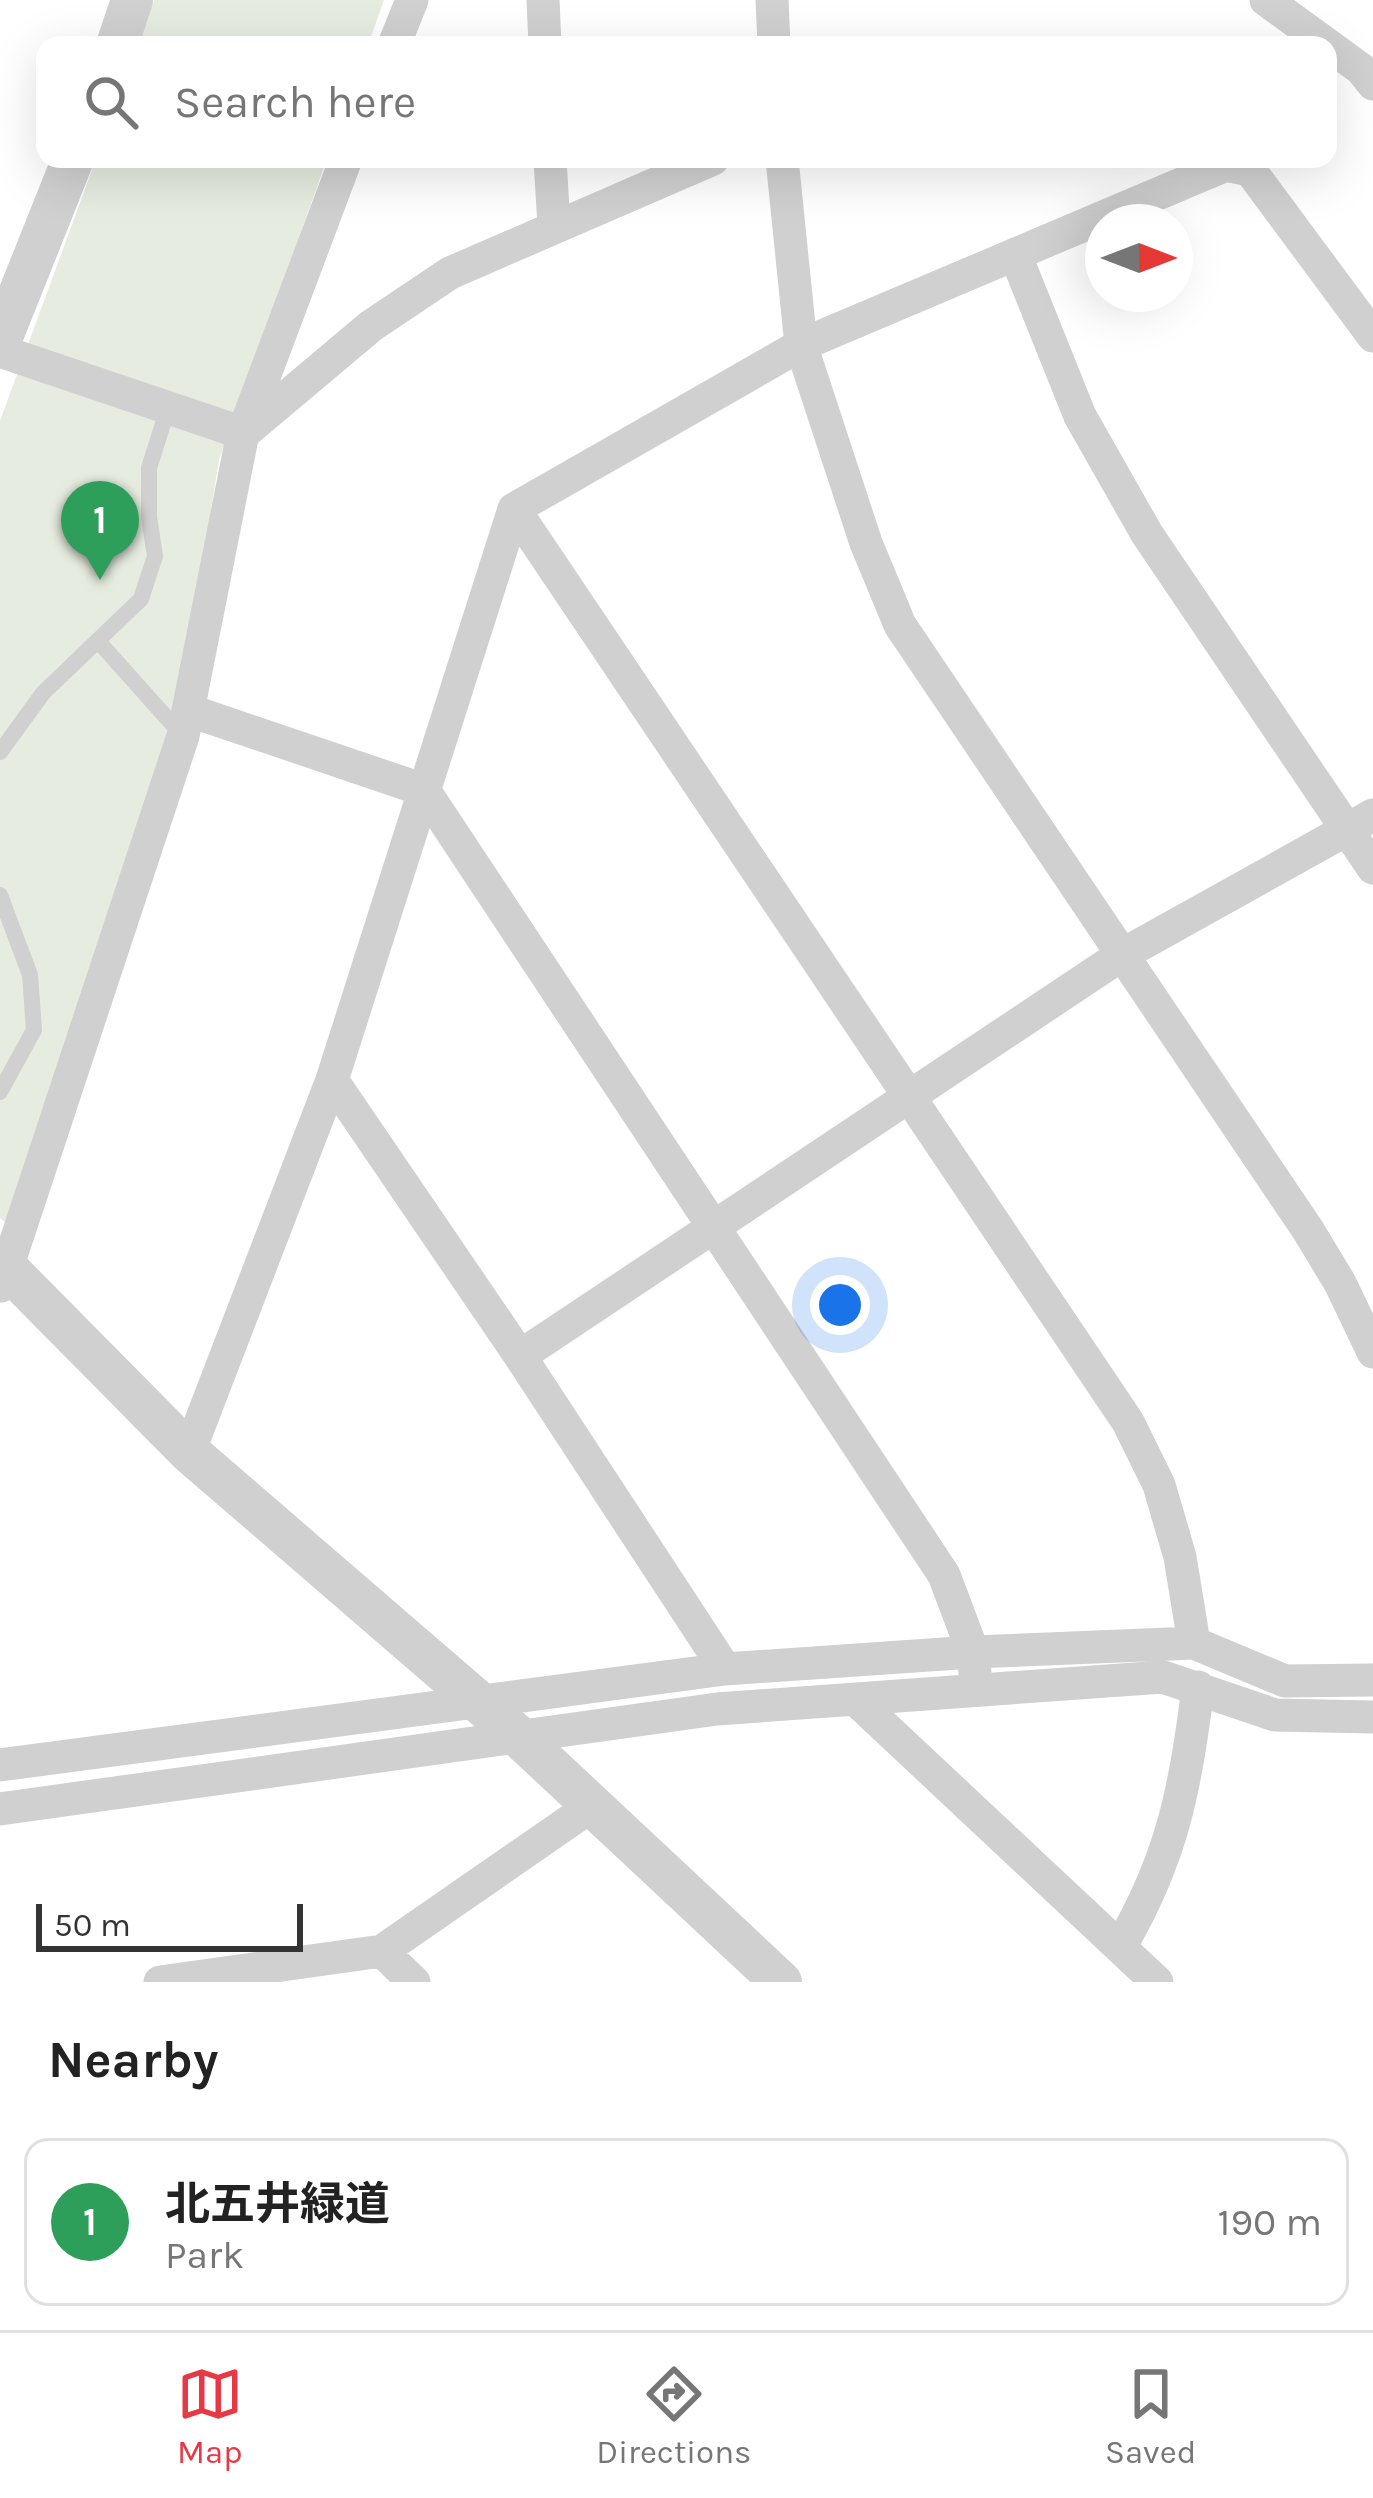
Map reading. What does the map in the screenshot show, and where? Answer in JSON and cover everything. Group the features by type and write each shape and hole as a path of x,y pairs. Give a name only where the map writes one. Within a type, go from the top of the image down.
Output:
{"street":[{"path":"120,36 132,0"},
{"path":"398,36 412,0"},
{"path":"543,0 545,36"},
{"path":"772,0 774,36"},
{"path":"1266,0 1316,36"},
{"path":"1337,52 1373,84"},
{"path":"0,342 69,168"},
{"path":"343,168 243,434 185,723 2,1272 189,1453 518,1736 781,1982"},
{"path":"551,168 554,226"},
{"path":"243,434 371,326 450,273 692,168"},
{"path":"783,168 801,345 866,543 900,625 1308,1230 1373,1352"},
{"path":"189,1453 332,1080 514,509 801,345 1219,168"},
{"path":"1242,168 1250,170 1373,336"},
{"path":"1015,254 1080,416 1147,534 1360,822 1373,868"},
{"path":"0,351 243,434"},
{"path":"514,509 1128,1422 1159,1485 1180,1557 1194,1642"},
{"path":"185,723 424,790 944,1575 973,1652 977,1690"},
{"path":"520,1356 1120,956 1360,822"},
{"path":"332,1080 725,1669"},
{"path":"0,1765 725,1669 973,1652 1194,1642 1285,1682 1373,1680"},
{"path":"0,1809 717,1708 1163,1676 1275,1715 1373,1717"},
{"path":"1120,1947 1150,1896 1177,1820 1190,1761 1198,1687"},
{"path":"856,1700 1157,1982"},
{"path":"160,1982 382,1951 590,1808"},
{"path":"382,1951 414,1982"}],"lane":[{"path":"0,752 44,693 141,599 155,556 149,468 168,408"},
{"path":"99,642 185,723"},
{"path":"0,895 30,975 34,1030 0,1092"}],"shaded area":[{"path":"154,0 384,0 371,36 141,36"},
{"path":"93,168 324,168 219,460 180,701 7,1224 0,1218 0,421"}],"place":[{"name":"北五井緑道","path":"100,580"}]}
